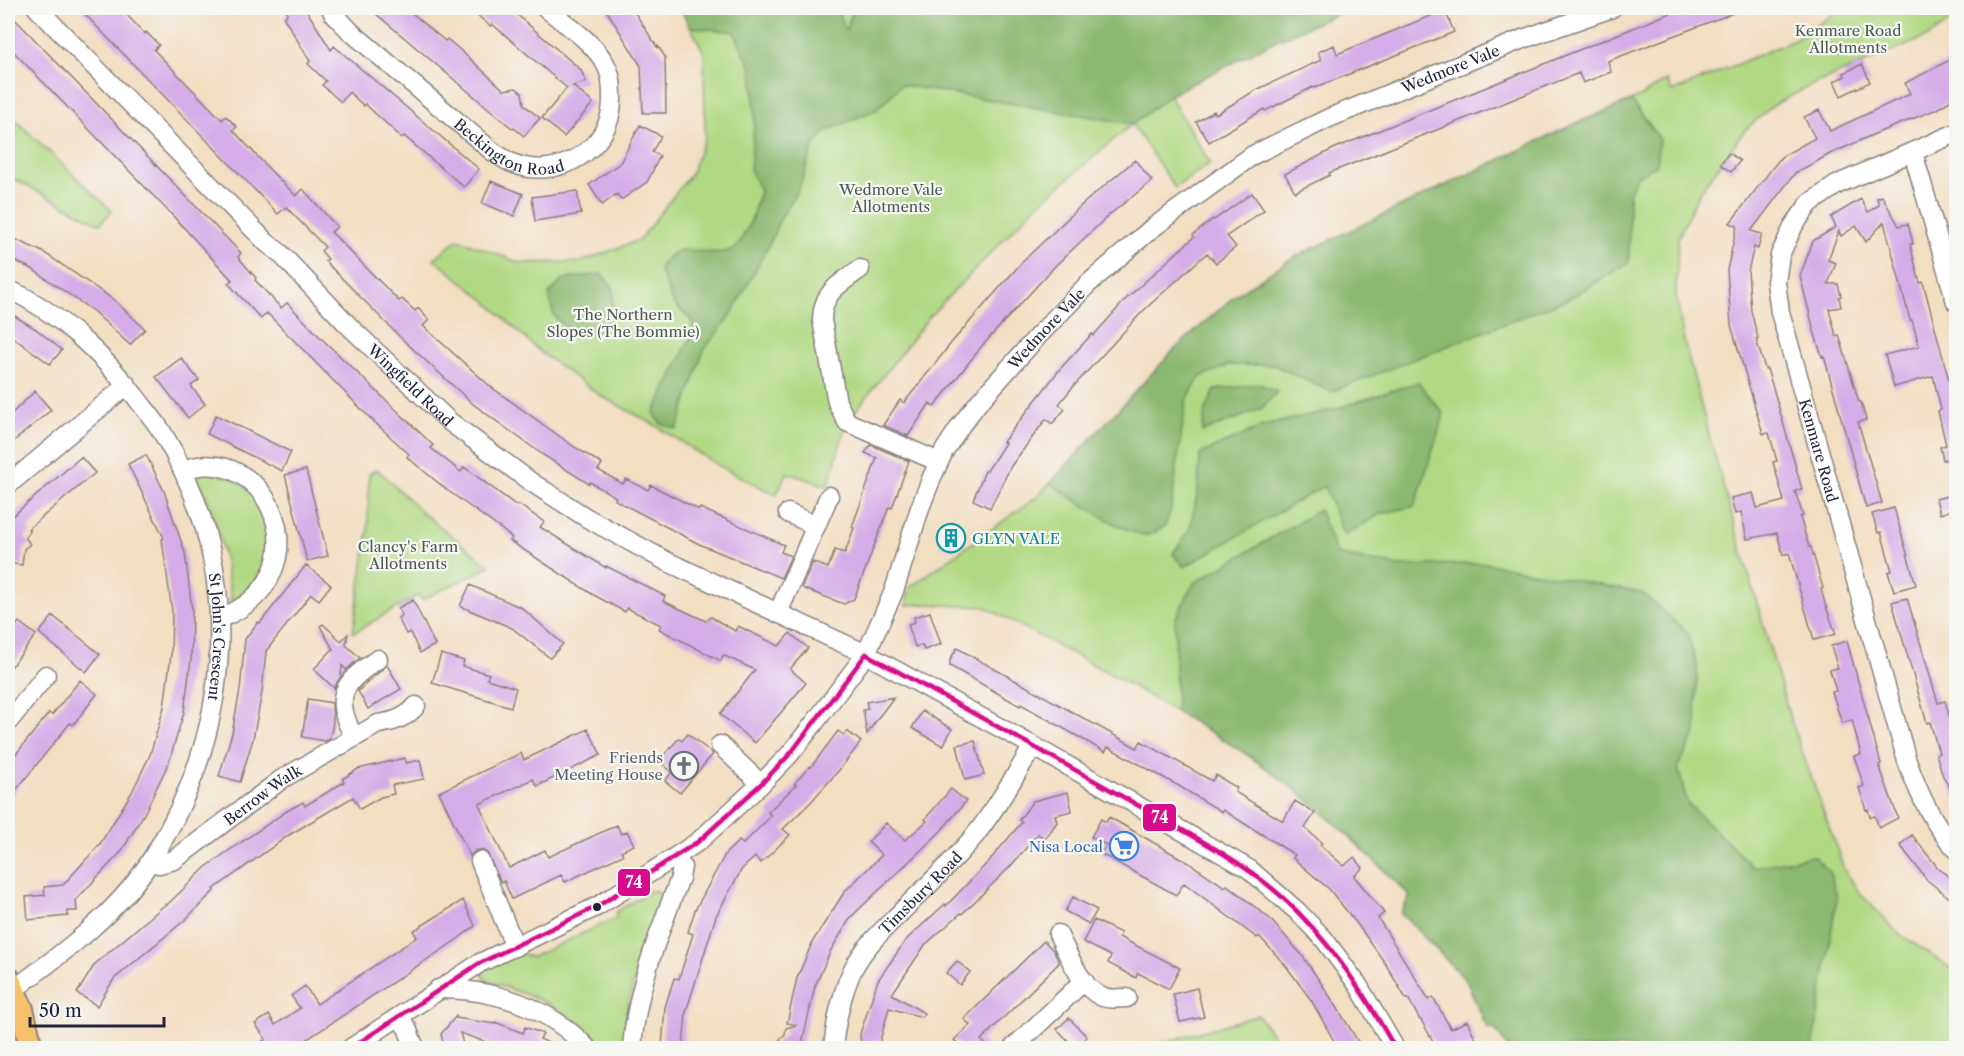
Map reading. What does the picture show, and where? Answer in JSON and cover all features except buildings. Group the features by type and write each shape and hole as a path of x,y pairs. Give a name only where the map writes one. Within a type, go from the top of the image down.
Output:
{"main road":[{"path":"10,984 22,1010 31,1048"}],"street":[{"name":"Wingfield Road","path":"36,8 267,243 280,253 349,327 450,422 531,482 587,518 666,561 866,654"},
{"name":"Beckington Road","path":"331,8 350,31 492,151 513,164 536,168 556,167 573,162 585,154 608,126 612,107 612,87 606,65 590,45 546,8"},
{"name":"Wedmore Vale","path":"351,1048 480,963 598,906 675,857 699,841 761,784 816,722 866,654 894,591 920,508 939,462 961,425 978,403 1088,284 1151,229 1253,155 1329,118 1523,39 1612,8"},
{"name":"Kenmare Road","path":"1956,133 1838,184 1810,203 1794,225 1784,246 1778,265 1776,290 1780,312 1907,761 1928,810 1956,849"},
{"path":"1913,152 1956,302"},
{"path":"860,269 830,292 822,307 822,320 837,402 847,422 939,462"},
{"name":"St John's Crescent","path":"8,289 50,314 82,339 126,385 161,431 183,470 198,507 208,541 221,618 219,664 213,708 201,755 168,831 150,862 112,910 10,984"},
{"path":"8,485 126,385"},
{"path":"183,470 195,465 207,465 239,474 260,491 271,506 276,521 279,553 274,570 254,598 241,608 221,618"},
{"path":"778,613 829,496"},
{"path":"788,513 816,526"},
{"path":"866,654 1248,869 1297,910 1336,954 1358,985 1395,1048"},
{"path":"354,737 344,719 342,705 345,689 356,675 378,659"},
{"path":"8,722 46,675"},
{"name":"Berrow Walk","path":"150,862 159,864 174,860 282,779 378,724 392,722 410,713 416,706"},
{"path":"720,745 761,784"},
{"name":"Timsbury Road","path":"833,1048 836,1022 844,992 854,968 869,944 975,834 998,805 1033,746"},
{"path":"632,1048 633,1030 655,944 681,878 682,867 675,857"},
{"path":"480,861 515,947"},
{"path":"1058,934 1084,981 1101,997 1127,998"},
{"path":"1013,1048 1084,981"},
{"path":"438,989 461,989 518,1001 547,1016 587,1048"},
{"path":"399,1017 407,1028 415,1048"}],"green space":[{"path":"680,8 836,8 846,30 854,8 1352,8 1277,40 1170,95 1133,124 901,85 877,109 826,131 814,145 799,188 778,223 769,245 731,315 704,350 677,429 661,424 654,413 694,330 691,320 674,304 659,268 667,258 681,250 713,253 737,247 750,223 760,191 750,169 755,114 752,69 734,32 690,27"},
{"path":"681,8 1350,8 1277,39 1169,95 1210,163 1175,188 1132,124 1036,206 929,317 847,422 828,486 787,473 776,495 719,466 653,424 601,396 540,352 486,301 434,259 458,239 520,263 581,262 639,240 691,174 705,137 704,53"},
{"name":"Kenmare Road Allotments","path":"1842,8 1953,8 1950,22 1929,36 1814,84 1775,104 1745,130 1699,193 1678,238 1676,294 1683,336 1709,436 1790,718 1844,869 1859,892 1898,933 1956,972 1956,1048 1508,1048 1496,1030 1487,1027 1466,980 1401,913 1410,896 1329,817 1287,783 1234,746 1127,683 985,607 906,605 910,587 1037,497 1175,349 1237,294 1293,258 1570,126 1640,97 1666,80 1672,92 1796,39"},
{"path":"1632,101 1659,138 1656,166 1637,176 1629,194 1629,262 1570,298 1331,392 1274,365 1229,365 1200,377 1186,401 1171,509 1165,526 1155,533 1148,535 1127,530 1084,506 1050,483 1175,349 1237,294 1293,258 1570,126"},
{"path":"8,113 112,211 100,224 8,178"},
{"path":"601,274 613,287 613,308 602,331 577,331 566,327 556,318 549,294 564,279"},
{"path":"1418,382 1444,414 1415,506 1380,514 1344,536 1324,486 1184,567 1173,554 1190,528 1198,491 1200,454 1263,426 1335,409"},
{"path":"1259,384 1277,392 1261,409 1202,432 1205,411 1215,390"},
{"name":"Clancy's Farm Allotments","path":"377,469 423,513 490,566 422,600 419,595 353,633 368,530 369,474"},
{"path":"195,471 222,475 236,480 252,494 262,509 268,526 270,543 259,576 247,590 231,602 219,535 209,502"},
{"path":"1319,510 1337,554 1398,566 1485,563 1642,593 1687,632 1697,665 1696,732 1678,767 1687,803 1753,867 1813,856 1829,871 1837,896 1813,1048 1508,1048 1496,1030 1487,1027 1466,980 1401,913 1410,896 1336,824 1288,784 1219,737 1176,712 1175,619 1194,583"},
{"path":"650,891 656,891 662,898 641,949 627,1012 624,1048 605,1048 590,1033 556,1008 498,985 485,979 482,974 486,968 520,954 532,957 616,918 616,912"},
{"path":"1258,1015 1282,1048 1144,1048"}],"transit line":[{"name":"74","path":"866,654 1190,834 1264,882 1281,896 1330,948 1358,987 1395,1048"},
{"name":"74","path":"351,1048 480,963 598,906 699,841 790,754 866,654"}],"place":[{"name":"GLYN VALE","path":"951,538"},
{"name":"Friends Meeting House","path":"684,766"},
{"name":"Nisa Local","path":"1124,846"}],"park label":[{"name":"Wedmore Vale Allotments","path":"891,198"},
{"name":"The Northern Slopes (The Bommie)","path":"623,322"}]}
